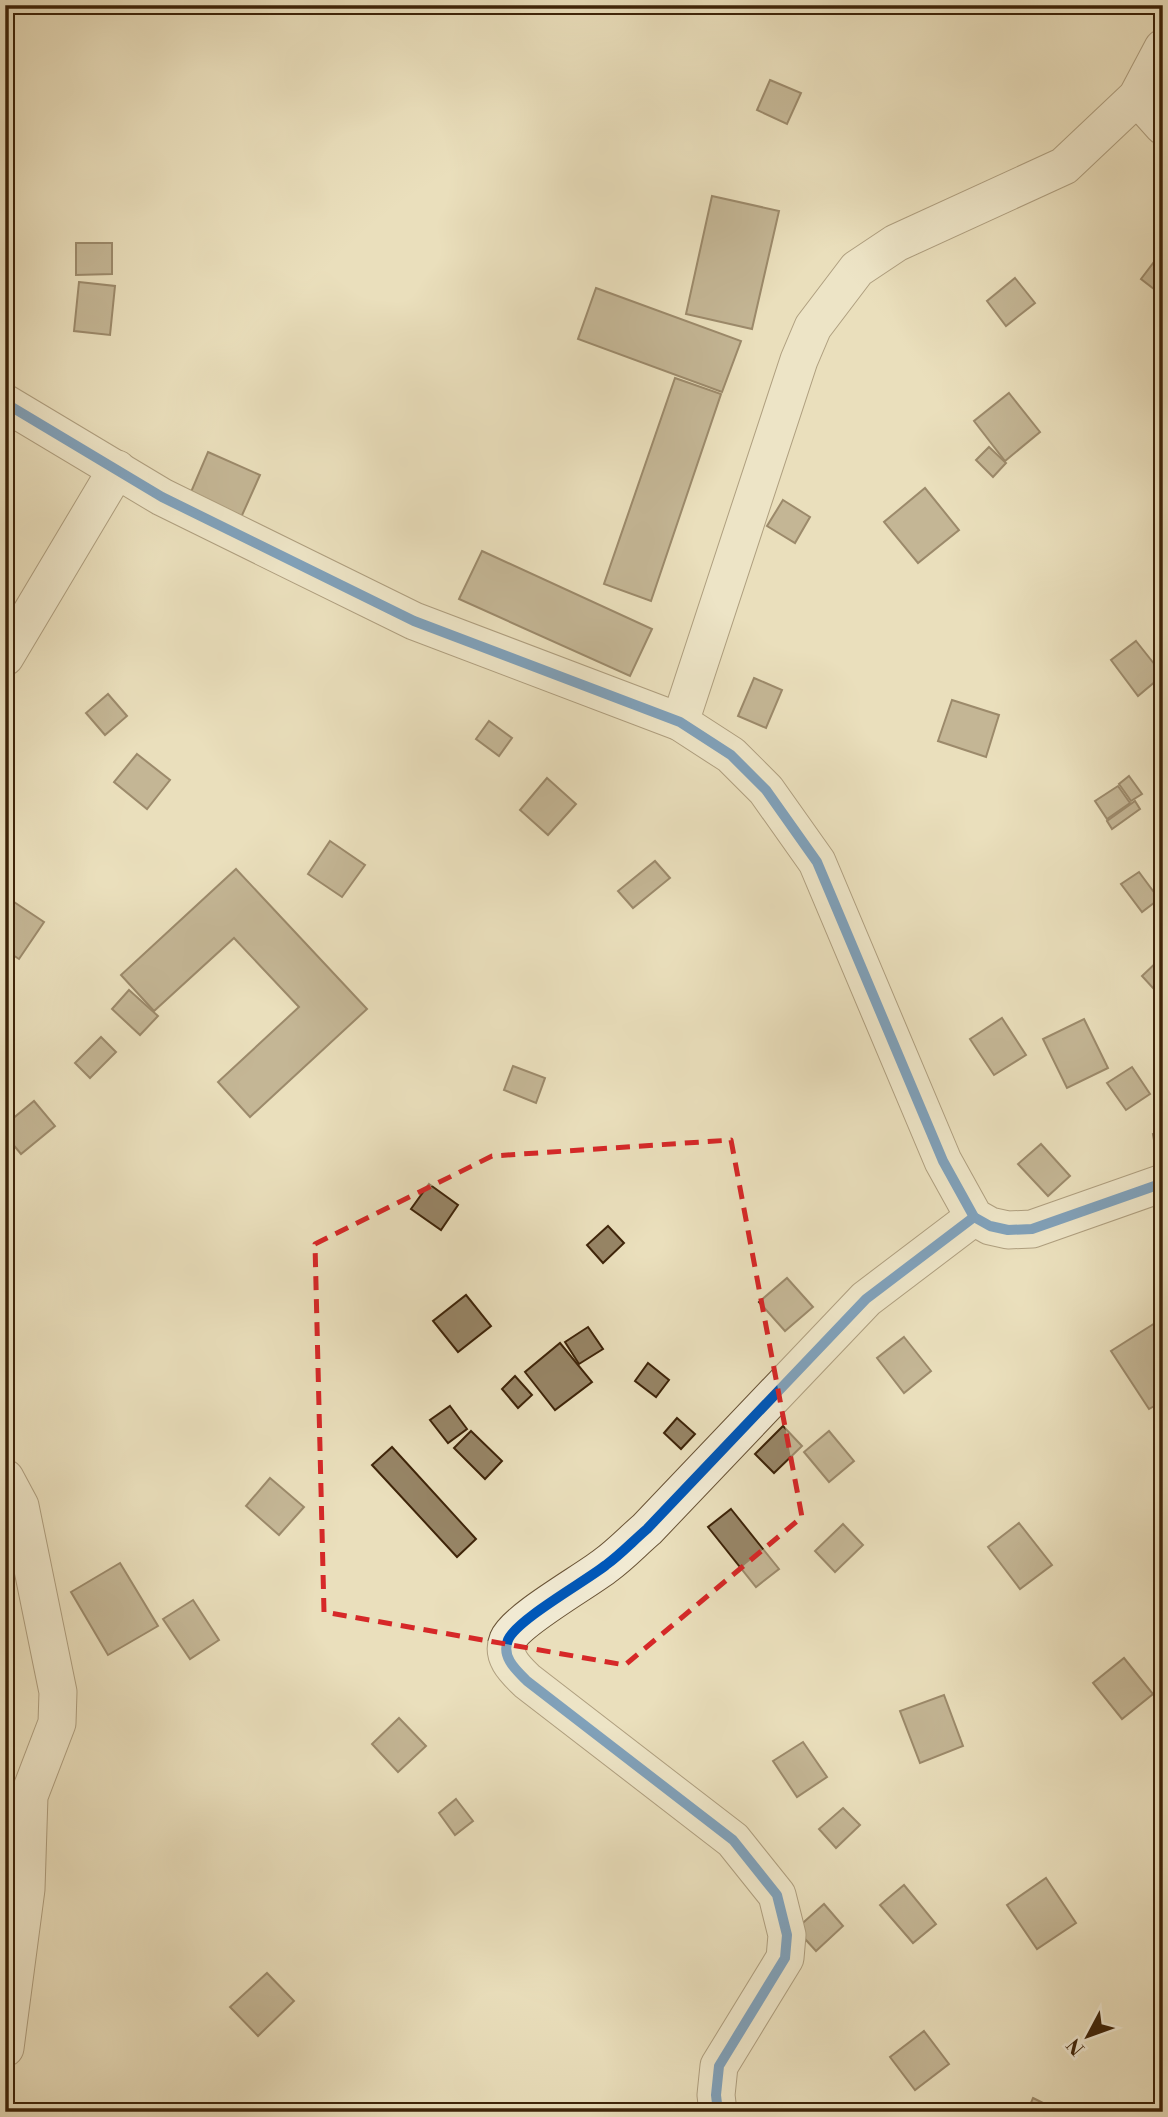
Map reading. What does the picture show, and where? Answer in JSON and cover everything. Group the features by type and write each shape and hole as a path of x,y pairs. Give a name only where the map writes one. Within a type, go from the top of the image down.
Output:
{"street":[{"path":"680,722 799,360 813,327 830,302 856,269 895,243 1064,166 1137,97 1163,48"},
{"path":"1137,97 1163,126"},
{"path":"5,403 162,497 414,621 680,722 731,755 757,781 817,862 943,1161 974,1217 990,1226 1008,1230 1032,1229 1163,1183"},
{"path":"5,657 117,470"},
{"path":"718,2112 716,2095 719,2066 785,1958 787,1935 777,1895 733,1840 513,1668 506,1652 508,1639 523,1623 608,1564 647,1529 866,1299 974,1217"},
{"path":"5,1478 20,1506 58,1692 57,1723 29,1796 26,1889 5,2048"}],"highlighted area":[{"path":"731,1140 802,1517 625,1665 324,1612 315,1244 492,1156"}],"building":[{"path":"770,80 801,93 787,124 757,110"},
{"path":"712,196 779,211 752,329 686,314"},
{"path":"76,243 112,243 112,274 76,275"},
{"path":"1160,254 1163,257 1163,296 1141,279"},
{"path":"1015,278 1035,303 1006,326 987,301"},
{"path":"79,282 115,286 110,335 74,331"},
{"path":"596,288 741,341 722,392 578,339"},
{"path":"675,378 721,394 651,601 604,584"},
{"path":"1009,393 1040,432 1005,461 974,421"},
{"path":"989,447 1006,463 993,477 976,460"},
{"path":"208,452 260,475 239,522 188,499"},
{"path":"925,488 959,530 918,563 884,522"},
{"path":"783,500 810,517 795,543 767,526"},
{"path":"482,551 652,629 630,676 459,599"},
{"path":"1136,641 1163,675 1138,696 1111,660"},
{"path":"754,678 782,690 766,728 738,716"},
{"path":"108,694 127,716 105,735 86,713"},
{"path":"952,700 999,715 986,757 938,741"},
{"path":"489,721 512,738 499,756 476,739"},
{"path":"137,754 170,780 147,809 114,782"},
{"path":"1129,776 1142,794 1131,801 1119,784"},
{"path":"547,778 576,804 548,835 520,810"},
{"path":"1118,786 1130,803 1107,819 1095,801"},
{"path":"1135,801 1140,809 1112,829 1107,821"},
{"path":"330,841 365,865 342,897 308,874"},
{"path":"655,861 670,878 633,908 618,891"},
{"path":"236,869 367,1009 250,1117 218,1082 299,1007 234,938 154,1011 121,975"},
{"path":"1139,872 1159,899 1142,912 1121,884"},
{"path":"5,896 44,922 19,959 5,950"},
{"path":"1163,956 1163,999 1142,976"},
{"path":"129,990 158,1016 140,1035 112,1009"},
{"path":"1002,1018 1026,1055 994,1075 970,1039"},
{"path":"1084,1019 1108,1068 1067,1088 1043,1039"},
{"path":"101,1037 116,1052 90,1078 75,1063"},
{"path":"513,1066 545,1078 536,1103 504,1090"},
{"path":"1132,1067 1150,1094 1126,1110 1107,1083"},
{"path":"34,1101 55,1126 21,1154 5,1135 5,1125"},
{"path":"1163,1132 1163,1171 1159,1171 1153,1134"},
{"path":"1041,1144 1070,1176 1048,1196 1018,1164"},
{"path":"429,1184 458,1205 441,1230 411,1209"},
{"path":"608,1226 624,1243 603,1263 587,1245"},
{"path":"787,1278 813,1307 785,1331 759,1302"},
{"path":"466,1295 491,1326 458,1352 433,1321"},
{"path":"1163,1318 1163,1401 1149,1409 1111,1351"},
{"path":"588,1327 603,1349 579,1364 565,1342"},
{"path":"904,1337 931,1371 904,1393 877,1358"},
{"path":"560,1343 592,1382 555,1410 525,1372"},
{"path":"648,1363 669,1380 656,1397 635,1381"},
{"path":"515,1376 532,1395 518,1408 502,1389"},
{"path":"450,1406 467,1429 448,1443 430,1420"},
{"path":"677,1418 695,1434 681,1449 664,1433"},
{"path":"783,1426 802,1446 774,1473 755,1454"},
{"path":"471,1431 502,1461 485,1479 454,1448"},
{"path":"829,1431 854,1461 829,1482 804,1452"},
{"path":"392,1447 476,1539 457,1557 372,1465"},
{"path":"270,1478 304,1507 279,1535 246,1506"},
{"path":"731,1509 779,1569 756,1587 708,1527"},
{"path":"1019,1523 1052,1565 1020,1589 988,1547"},
{"path":"843,1524 863,1545 835,1572 815,1551"},
{"path":"120,1563 158,1626 108,1655 71,1592"},
{"path":"193,1600 219,1640 190,1659 163,1619"},
{"path":"1124,1658 1153,1694 1122,1719 1093,1683"},
{"path":"944,1695 963,1746 920,1763 900,1711"},
{"path":"399,1718 426,1746 398,1772 372,1744"},
{"path":"803,1742 827,1777 797,1797 773,1761"},
{"path":"456,1799 473,1821 455,1835 439,1813"},
{"path":"843,1808 860,1825 836,1848 819,1829"},
{"path":"1046,1878 1076,1923 1037,1949 1007,1905"},
{"path":"904,1885 936,1924 913,1943 880,1905"},
{"path":"824,1904 843,1926 816,1951 796,1929"},
{"path":"267,1973 294,2001 258,2036 230,2007"},
{"path":"924,2031 949,2064 915,2090 890,2057"},
{"path":"1033,2098 1061,2112 1027,2112"}],"cycle path":[{"path":"5,403 162,497 414,621 680,722 731,755 766,790 817,862 943,1161 974,1217 990,1226 1008,1230 1032,1229 1163,1183"},
{"path":"718,2112 716,2095 719,2066 785,1958 787,1935 777,1895 733,1840 527,1681 514,1668 508,1658 506,1646 524,1622 606,1565 647,1529 866,1299 974,1217"}]}
